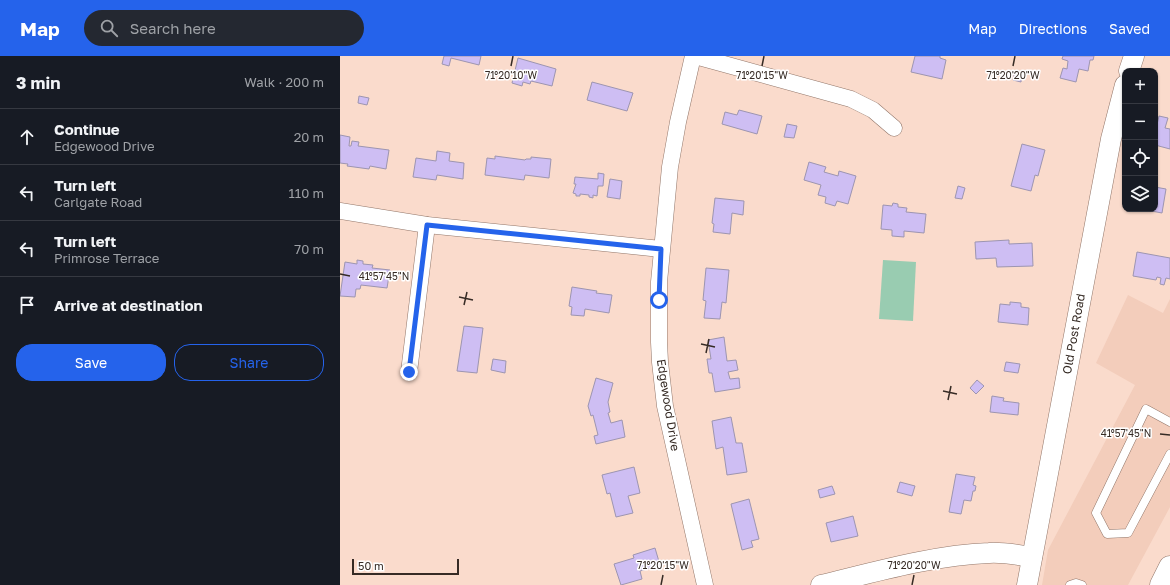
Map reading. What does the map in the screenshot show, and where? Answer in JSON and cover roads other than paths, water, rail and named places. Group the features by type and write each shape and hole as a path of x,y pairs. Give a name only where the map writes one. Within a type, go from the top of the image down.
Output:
{"main road":[{"path":"1161,585 1170,567"}],"street":[{"path":"694,56 850,99 873,110 894,128"},
{"name":"Edgewood Drive","path":"694,56 678,122 670,168 661,249 659,314 660,362 663,392 676,460 705,585"},
{"path":"1130,68 1134,56"},
{"name":"Old Post Road","path":"1027,585 1110,146 1122,97"},
{"path":"340,211 427,225 661,249"},
{"path":"409,372 427,225"},
{"path":"821,585 906,565 960,555 991,552 1032,557"}],"lane":[{"path":"1170,422 1146,409 1096,513 1107,534 1128,533 1170,454"},
{"path":"1070,585 1076,583 1082,585"}]}
